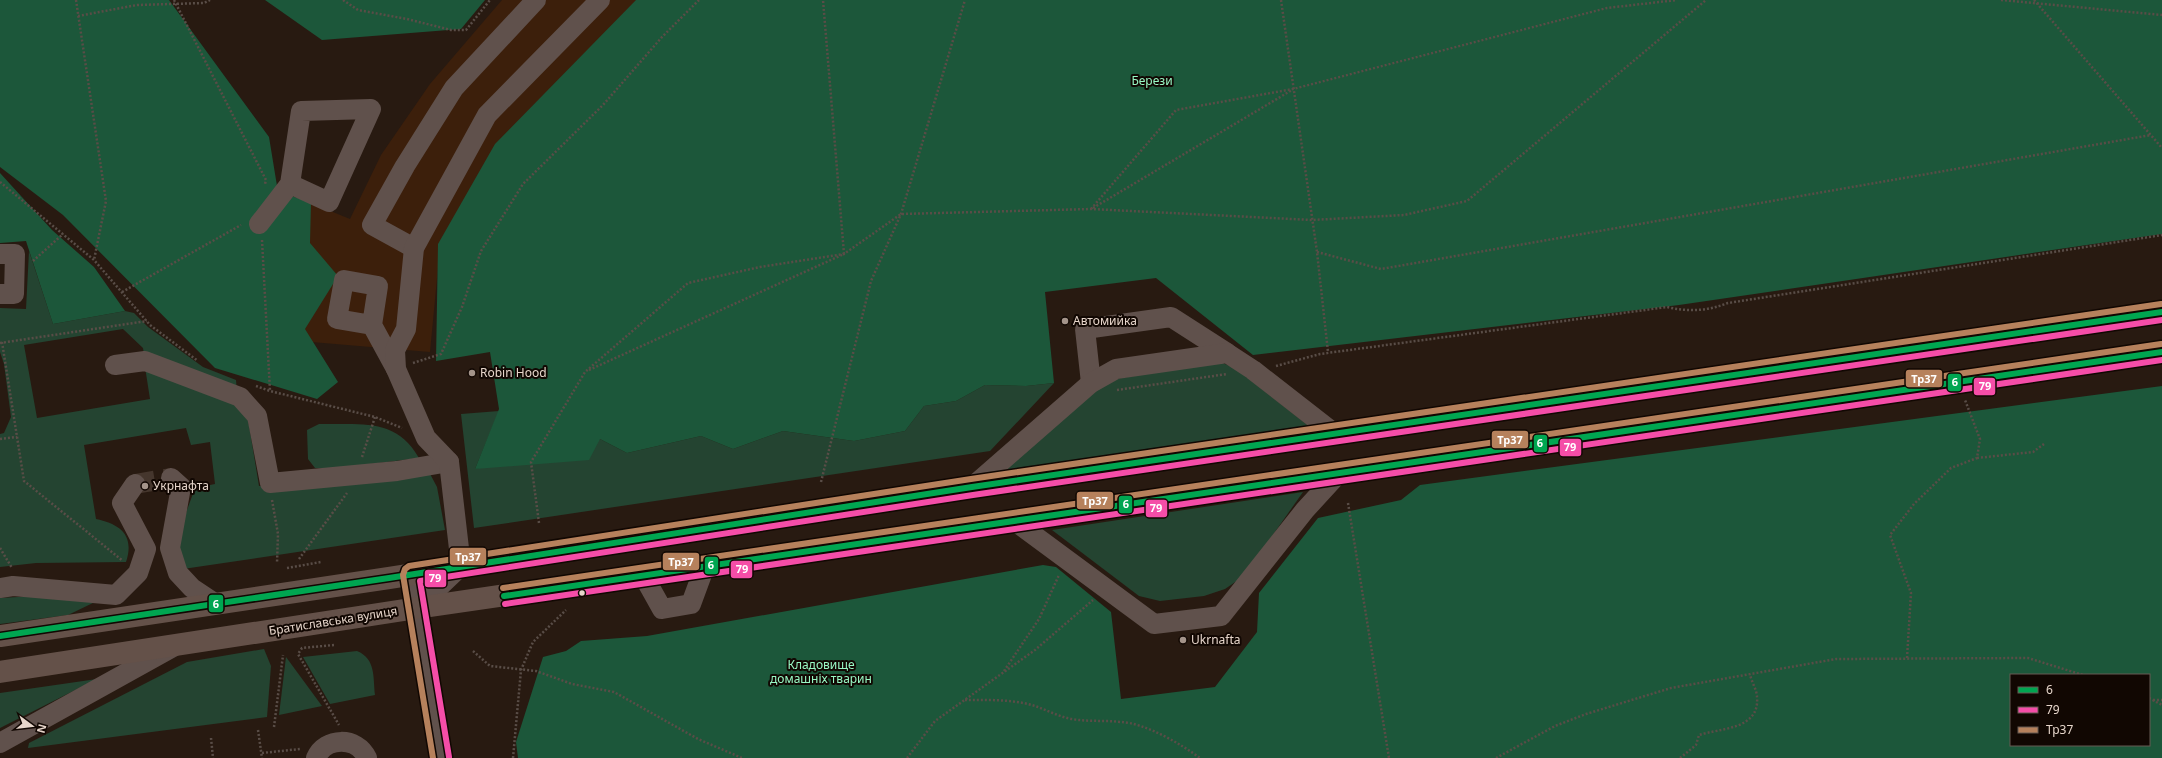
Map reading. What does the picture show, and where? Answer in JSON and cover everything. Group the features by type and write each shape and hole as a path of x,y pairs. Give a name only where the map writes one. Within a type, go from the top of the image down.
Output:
{"main road":[{"path":"0,636 972,487 2162,312"},
{"name":"Братиславська вулиця","path":"0,672 417,608 1016,522 2162,352"}],"street":[{"path":"414,248 372,225 404,166 454,88 536,0"},
{"path":"396,369 395,350 406,329 414,248 487,115 600,0"},
{"path":"259,224 290,184 301,111 371,109 328,202 290,184"},
{"path":"0,254 15,254 14,294 0,294"},
{"path":"1091,383 1086,329 1171,317 1253,370 1335,434"},
{"path":"372,325 396,369 426,438 449,462 461,566 417,608"},
{"path":"972,487 1091,383 1116,369 1228,353"},
{"path":"115,365 145,361 240,397 257,416 270,483 397,471 449,462"},
{"path":"1016,522 1067,558 1154,624 1220,616 1305,510 1338,474"},
{"path":"171,478 181,487 170,548 178,573 192,588 216,604"},
{"path":"0,588 13,586 116,595 138,573 146,548 122,503 135,484"},
{"path":"643,575 662,609 691,604 705,566"},
{"path":"411,574 441,758"},
{"path":"116,595 121,618"},
{"path":"0,743 175,646"},
{"path":"320,753 333,743 342,742 352,744 359,748 367,758"}],"path":[{"path":"76,0 106,201 94,260"},
{"path":"174,0 266,180 265,188"},
{"path":"78,16 137,5 204,3 210,0"},
{"path":"343,0 358,10 407,19 451,30 466,30 490,0"},
{"path":"396,369 441,354 462,307 481,251 523,184 603,105 662,37 699,0"},
{"path":"823,0 844,254"},
{"path":"821,482 871,282 901,214 965,0"},
{"path":"1281,0 1317,252 1328,352"},
{"path":"1091,209 1176,110 1293,90 1607,8 1677,0"},
{"path":"585,372 844,254 901,214 1091,209 1312,220 1404,215 1467,201 1706,0"},
{"path":"2001,0 2036,1 2162,14"},
{"path":"2036,1 2162,148"},
{"path":"1091,209 1293,90"},
{"path":"1317,252 1381,269 2151,136"},
{"path":"0,182 94,260 147,321 204,366"},
{"path":"122,292 246,222 259,224 263,243 270,392"},
{"path":"28,266 63,234"},
{"path":"1272,367 1328,352 1667,306 1679,310 1715,309 1736,302 2162,235"},
{"path":"539,523 531,462 585,372 688,283 760,266 844,254"},
{"path":"125,563 24,481 1,342 147,321"},
{"path":"1116,390 1231,373"},
{"path":"250,384 270,392 375,417 426,438"},
{"path":"1964,398 1980,439 1977,458"},
{"path":"0,439 17,437"},
{"path":"1907,658 1911,593 1890,535 1914,504 1951,468 1977,458 2033,452 2044,444"},
{"path":"270,483 278,534 277,563"},
{"path":"1348,503 1389,758"},
{"path":"0,548 14,572"},
{"path":"1003,673 1039,619 1067,558"},
{"path":"287,568 321,562"},
{"path":"907,758 935,721 1035,650 1107,588"},
{"path":"513,758 521,670 533,642 566,610"},
{"path":"334,645 302,648 298,654 334,717"},
{"path":"473,651 490,666 536,671 572,684 614,692 698,740 742,758"},
{"path":"274,727 283,656"},
{"path":"1496,758 1555,726 1586,714 1671,688 1836,659 2028,658 2080,674"},
{"path":"1680,758 1696,745 1699,735 1745,724 1755,712 1757,697 1750,674"},
{"path":"2151,699 2162,700"},
{"path":"2151,699 2162,706"},
{"path":"964,700 1000,700 1033,705 1070,719 1094,722 1122,722 1161,734 1184,746 1200,758"},
{"path":"258,730 262,758"},
{"path":"211,738 213,758"},
{"path":"262,753 320,753"}],"shaded area":[{"path":"502,0 637,0 438,268 430,352 288,340 306,201 350,219 381,155 430,84"}],"green space":[{"path":"0,0 169,0 269,137 278,192 311,202 310,243 338,276 305,329 338,382 317,399 215,368 63,215 0,167"},
{"path":"265,0 485,0 461,29 322,40"},
{"name":"Берези","path":"636,0 2162,0 2162,234 1679,305 1253,355 1156,278 1045,292 1054,383 1026,386 985,385 956,401 924,406 905,431 854,441 783,431 733,449 701,436 627,453 600,439 589,460 475,469 499,409 490,352 436,361 438,244 495,144"},
{"path":"0,173 52,230 94,267 125,311 53,324 26,241 0,243"},
{"path":"29,251 53,324 125,311 134,313 148,327 203,367 236,380 237,392 144,354 143,348 123,329 24,345 37,418 150,399 145,367 234,398 247,413 259,486 345,480 428,470 437,487 445,530 183,569 175,543 195,488 215,484 210,442 191,445 186,428 84,445 96,519 112,524 123,532 127,538 128,545 126,562 36,563 0,567 0,434 4,433 11,417 4,364 0,352 0,308 26,309"},
{"path":"1220,362 1235,368 1310,427 1001,473 1109,380"},
{"path":"1054,383 990,451 474,528 461,414 499,411 475,469 600,439 627,453 701,436 733,449 783,431 854,441 905,431 924,406 956,401 985,385 1026,386"},
{"name":"Кладовище домашніх тварин","path":"2162,386 2162,758 518,758 516,742 543,657 566,651 581,641 647,636 1043,565 1056,567 1111,612 1121,699 1215,687 1257,632 1259,593 1318,518 1401,500 1420,485"},
{"path":"319,424 363,424 388,429 410,445 419,458 331,469 315,468 308,459 307,430"},
{"path":"1303,492 1244,576 1225,589 1204,596 1160,601 1139,596 1052,530"},
{"path":"36,596 95,602 68,615 0,624 0,598"},
{"path":"264,649 271,666 267,717 28,748 29,743 187,662"},
{"path":"357,651 363,654 371,664 375,695 330,704 303,657"},
{"path":"286,657 322,706 279,715"},
{"path":"97,679 0,728 0,693"}],"tunnel":[{"path":"135,484 171,478"}],"transit line":[{"name":"Тр37","path":"433,758 403,575 405,569 409,566 971,479 2161,304"},
{"name":"6","path":"0,636 389,578 972,487 2162,312"},
{"name":"79","path":"449,757 420,581 973,495 2162,320"},
{"name":"Тр37","path":"503,588 2161,344"},
{"name":"6","path":"504,596 2162,352"},
{"name":"79","path":"505,604 2162,360"}],"place":[{"name":"Автомийка","path":"1065,321"},
{"name":"Robin Hood","path":"472,373"},
{"name":"Укрнафта","path":"145,486"},
{"name":"Ukrnafta","path":"1183,640"}]}
